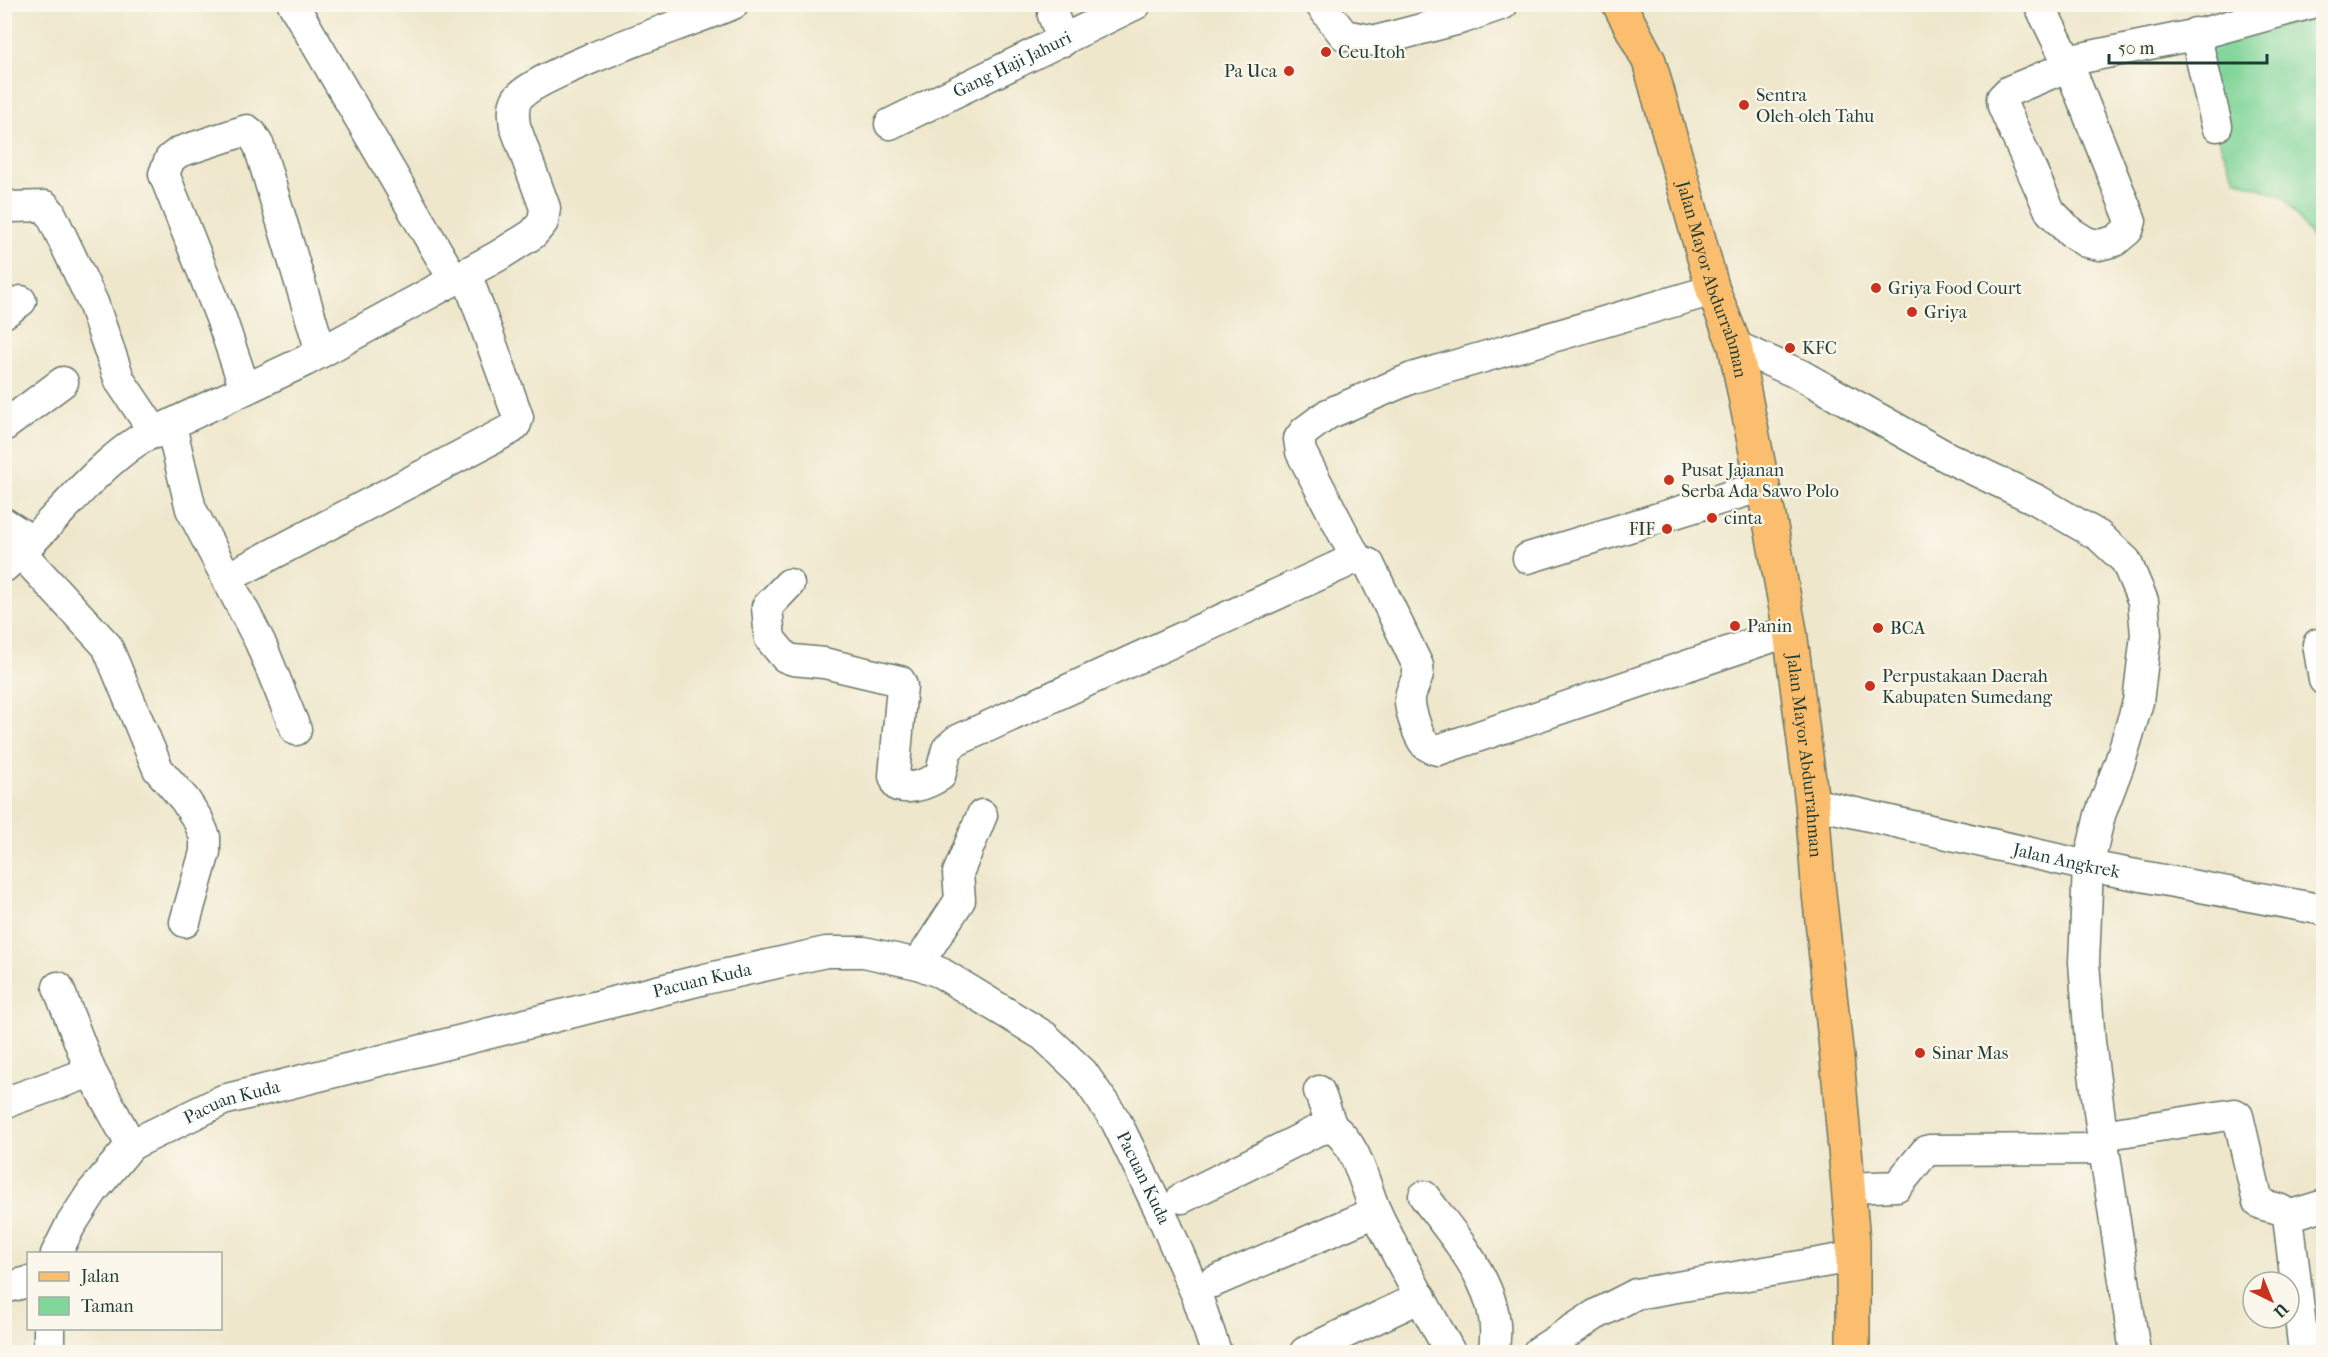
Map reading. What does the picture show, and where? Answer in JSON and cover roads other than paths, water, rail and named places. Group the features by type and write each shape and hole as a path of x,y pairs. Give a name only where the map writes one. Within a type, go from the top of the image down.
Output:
{"main road":[{"name":"Jalan Mayor Abdurrahman","path":"1619,4 1649,62 1713,290 1735,346 1790,631 1812,803 1818,884 1838,1058 1853,1257 1853,1353"}],"street":[{"path":"227,578 511,429 518,417 460,276 293,4"},
{"path":"19,554 119,453 321,352 533,234 543,222 545,208 515,126 513,112 516,101 526,90 682,14 733,4"},
{"name":"Gang Haji Jahuri","path":"890,124 1058,28 1136,4"},
{"path":"1320,4 1344,34 1376,41 1463,18 1503,4"},
{"path":"2039,4 2068,64 2131,221 2128,230 2115,241 2099,245 2077,237 2050,211 2003,106 2002,98 2009,91 2068,64 2308,4"},
{"path":"2195,33 2217,126"},
{"path":"245,389 164,174 170,159 179,152 247,130 252,134 259,146 321,352"},
{"path":"4,203 11,207 45,206 50,212 93,303 120,381 163,429 191,510 260,642 296,730"},
{"path":"1713,290 1412,378 1328,414 1305,431 1299,439 1301,453 1356,558 1369,564 1418,666 1418,675 1410,695 1410,706 1423,742 1430,748 1438,750 1790,631"},
{"path":"1735,346 1801,375 1947,457 2037,500 2099,536 2126,561 2143,601 2146,635 2138,702 2120,762 2100,815 2088,866 2084,962 2090,1042 2103,1142 2135,1353"},
{"path":"4,426 63,382"},
{"path":"1528,558 1763,486"},
{"path":"4,523 19,554 107,646 158,769 185,800 198,820 205,837 205,852 185,922"},
{"path":"789,584 767,607 770,639 786,657 793,660 824,663 900,681 902,686 894,776 898,786 912,788 940,776 947,749 956,741 1356,558"},
{"path":"2318,644 2324,680"},
{"name":"Jalan Angkrek","path":"1812,803 2088,866 2324,910"},
{"path":"918,964 960,900 957,873 982,815"},
{"name":"Pacuan Kuda","path":"57,1252 70,1226 92,1192 132,1145 223,1100 705,979 826,952 864,952 918,964 940,973 1044,1036 1083,1072 1116,1121 1161,1213 1197,1296 1216,1353"},
{"path":"58,987 91,1072 132,1145"},
{"path":"4,1102 91,1072"},
{"path":"1319,1091 1332,1128 1342,1135 1362,1175 1376,1212 1450,1353"},
{"path":"1848,1188 1897,1186 1929,1150 2103,1142 2235,1114 2238,1116 2258,1202 2279,1208 2288,1216 2304,1353"},
{"path":"1182,1198 1316,1131 1332,1128"},
{"path":"1424,1196 1474,1266 1485,1289 1494,1311 1493,1353"},
{"path":"2288,1216 2324,1205"},
{"path":"1214,1282 1376,1212"},
{"path":"1538,1353 1595,1315 1636,1294 1853,1257"},
{"path":"4,1288 27,1282"},
{"path":"1305,1353 1421,1297"},
{"path":"49,1353 50,1330"}],"place":[{"name":"Ceu Itoh","path":"1326,52"},
{"name":"Pa Uca","path":"1289,71"},
{"name":"Sentra Oleh-oleh Tahu","path":"1744,105"},
{"name":"Griya Food Court","path":"1876,288"},
{"name":"Griya","path":"1912,312"},
{"name":"KFC","path":"1790,348"},
{"name":"Pusat Jajanan Serba Ada Sawo Polo","path":"1669,480"},
{"name":"cinta","path":"1712,518"},
{"name":"FIF","path":"1667,529"},
{"name":"Panin","path":"1735,626"},
{"name":"BCA","path":"1878,628"},
{"name":"Perpustakaan Daerah Kabupaten Sumedang","path":"1870,686"},
{"name":"Sinar Mas","path":"1920,1053"}]}
